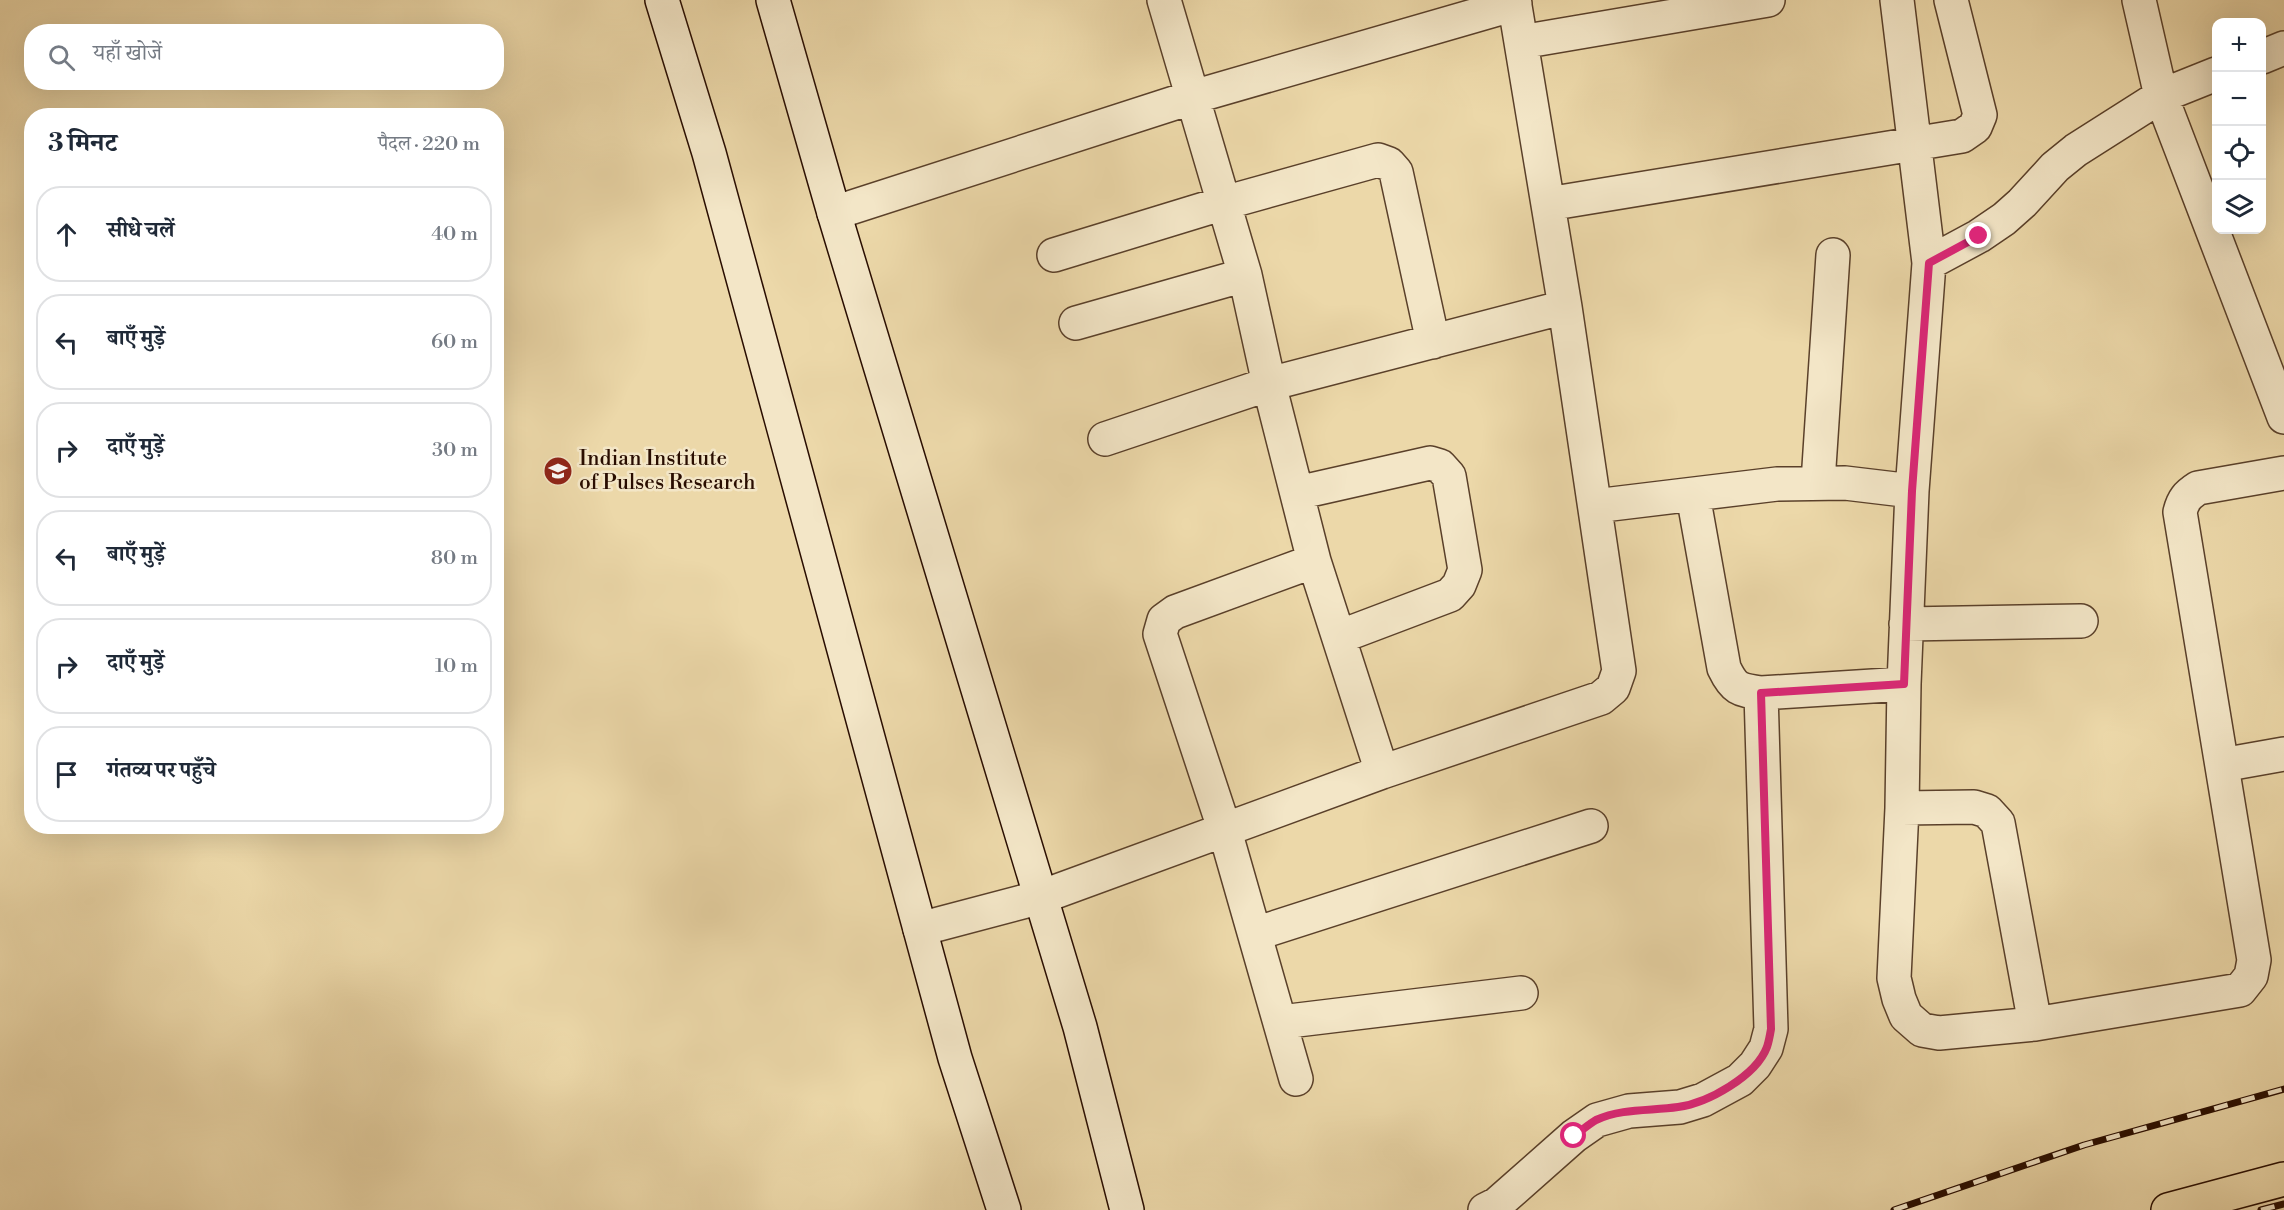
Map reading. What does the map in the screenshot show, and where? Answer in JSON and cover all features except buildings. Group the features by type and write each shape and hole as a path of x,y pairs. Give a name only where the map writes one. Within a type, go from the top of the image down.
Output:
{"highway":[{"path":"2168,1210 2284,1179"}],"street":[{"path":"662,0 709,153 955,1058 1004,1210"},
{"path":"773,0 834,213 1080,1027 1127,1210"},
{"path":"1164,0 1245,275 1269,384 1314,561 1382,772"},
{"path":"1521,42 1695,6 1768,0"},
{"path":"1897,0 1929,263 1912,491 1894,978 1906,1016 1922,1030 1939,1034 2035,1024 2240,990 2251,976 2254,960 2180,512 2182,502 2198,488 2284,473"},
{"path":"1548,204 1962,136 1975,127 1980,115 1950,0"},
{"path":"2139,0 2162,96 2284,417"},
{"path":"834,213 1193,97 1514,2 1565,307 1619,671 1613,688 1600,698 1382,772 1041,897 920,929"},
{"path":"2266,55 2284,48"},
{"path":"1929,263 1979,236 2004,219 2076,150 2162,96 2212,76"},
{"path":"1054,255 1224,203 1378,160 1389,164 1396,172 1433,342"},
{"path":"1818,482 1833,255"},
{"path":"1076,323 1245,275"},
{"path":"1105,439 1269,384 1565,307"},
{"path":"1297,493 1430,463 1440,466 1449,476 1465,570 1459,585 1450,595 1339,637"},
{"path":"1595,506 1777,484 1818,482 1912,491"},
{"path":"1693,495 1724,668 1731,681 1741,690 1761,693 1904,684"},
{"path":"1296,1079 1225,831 1160,634 1164,620 1174,612 1314,561"},
{"path":"1906,624 2081,621"},
{"path":"1485,1210 1497,1204 1574,1136 1597,1120 1629,1111 1680,1107 1703,1100 1740,1080 1755,1065 1766,1048 1771,1029 1761,693"},
{"path":"2222,765 2284,754"},
{"path":"1902,808 1974,807 1987,811 1998,822 2035,1024"},
{"path":"1255,934 1591,826"},
{"path":"1281,1022 1521,993"}],"railway":[{"path":"1894,1210 2084,1145 2284,1089"},
{"path":"2261,1210 2284,1204"}],"place":[{"name":"Indian Institute of Pulses Research","path":"558,471"}],"route":[{"path":"1574,1136 1597,1120 1629,1111 1680,1107 1703,1100 1740,1080 1755,1065 1766,1048 1771,1029 1761,693 1904,684 1912,491 1929,263 1979,236"}]}
